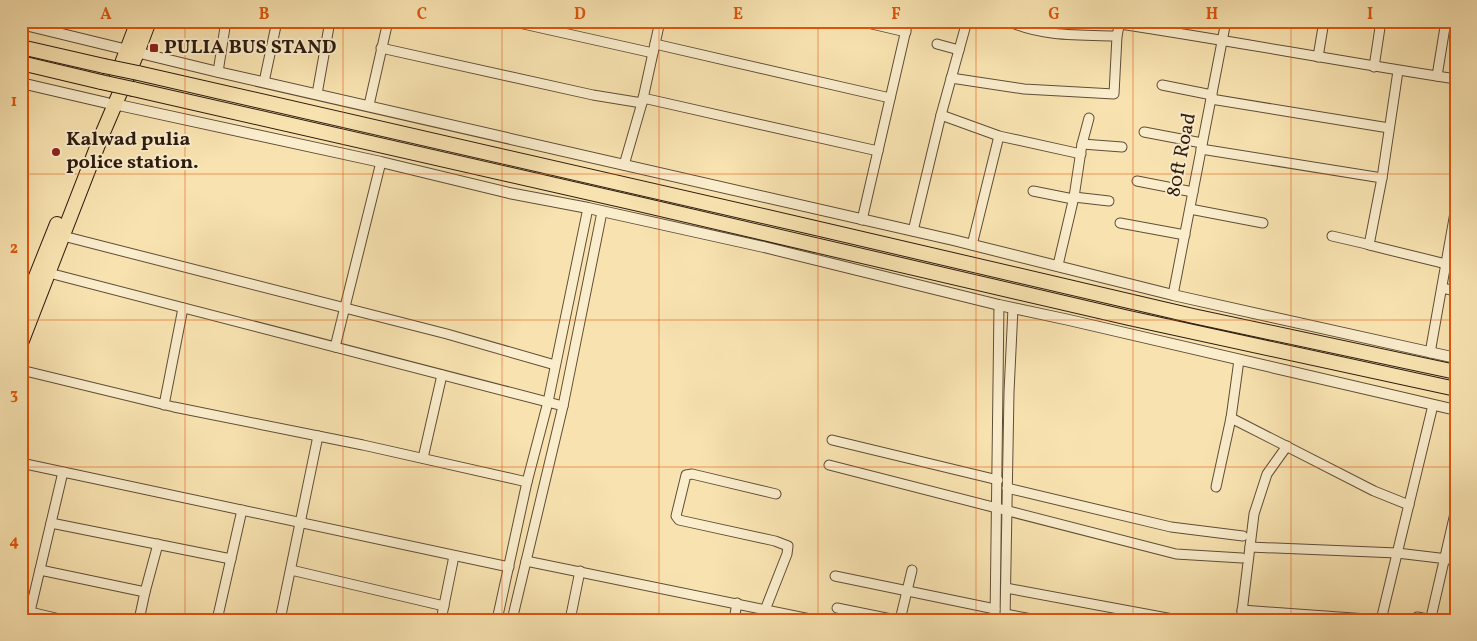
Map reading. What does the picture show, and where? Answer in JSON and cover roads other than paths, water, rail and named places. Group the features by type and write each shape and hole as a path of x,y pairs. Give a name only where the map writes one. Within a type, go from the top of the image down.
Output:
{"main road":[{"path":"132,52 138,21"},
{"path":"21,314 132,52 149,21"},
{"path":"21,47 792,222 1193,316 1456,372"},
{"path":"21,63 568,187 1129,318 1456,389"},
{"path":"21,343 63,236 111,104"}],"street":[{"path":"218,72 226,21"},
{"path":"264,82 277,21"},
{"path":"317,94 330,21"},
{"path":"369,106 388,21"},
{"path":"510,21 654,48 890,98"},
{"path":"624,165 643,101 660,21"},
{"path":"859,21 906,32"},
{"path":"862,220 908,21"},
{"path":"913,231 940,115 968,21"},
{"path":"1175,32 1176,21"},
{"name":"80ft Road","path":"1173,295 1226,21"},
{"path":"1318,57 1324,21"},
{"path":"1374,67 1381,21"},
{"path":"1438,76 1446,21"},
{"path":"1012,22 1035,31 1117,36"},
{"path":"951,78 1024,89 1114,94 1117,36 1120,23 1374,67 1456,79"},
{"path":"23,24 132,52 1058,265 1173,295 1456,358"},
{"path":"937,44 959,50"},
{"path":"381,48 593,95 643,101 878,151"},
{"path":"1370,245 1398,71"},
{"path":"21,83 382,162 509,193 588,208 764,247 1000,305 1456,410"},
{"path":"1162,85 1211,97 1389,128"},
{"path":"940,115 999,136 1081,154"},
{"path":"1058,265 1074,198 1082,144 1089,118"},
{"path":"1144,132 1202,146 1382,178"},
{"path":"972,245 999,136"},
{"path":"1082,144 1122,147"},
{"path":"335,347 382,162"},
{"path":"1137,182 1193,192"},
{"path":"1033,192 1109,201"},
{"path":"1430,353 1454,231 1456,207"},
{"path":"497,620 527,482 548,402 588,208"},
{"path":"1190,210 1263,223"},
{"path":"512,620 563,406 602,212"},
{"path":"1120,222 1185,235"},
{"path":"63,236 447,334 555,364"},
{"path":"1332,236 1446,264"},
{"path":"49,273 563,406"},
{"path":"1442,288 1456,291"},
{"path":"1000,305 998,480 1002,508 1006,588 1005,617 1037,620"},
{"path":"164,405 183,308"},
{"path":"995,620 1002,508 1007,488 1013,308"},
{"path":"1216,487 1231,418 1239,360"},
{"path":"21,370 164,405 423,458 527,482"},
{"path":"423,458 442,375"},
{"path":"1242,610 1381,620 1433,405"},
{"path":"1231,418 1374,491 1409,505"},
{"path":"280,620 318,436"},
{"path":"832,440 998,480"},
{"path":"1241,620 1254,514 1267,474 1287,446"},
{"path":"21,463 508,567"},
{"path":"829,465 1176,554 1242,558"},
{"path":"63,472 29,616 64,620"},
{"path":"765,610 787,554 788,546 776,541 679,520 676,516 686,475 692,474 776,494"},
{"path":"1007,488 1171,527 1244,536"},
{"path":"1417,617 1433,620 1432,614 1456,509"},
{"path":"217,620 242,510"},
{"path":"51,523 230,559"},
{"path":"139,620 158,544"},
{"path":"1250,547 1397,553 1456,560"},
{"path":"441,620 454,556"},
{"path":"526,561 815,620"},
{"path":"40,570 146,592"},
{"path":"291,570 444,606"},
{"path":"837,608 898,620 912,570"},
{"path":"580,571 570,619 582,620"},
{"path":"834,576 995,609"},
{"path":"1006,588 1178,620"},
{"path":"734,620 737,603"}],"place":[{"name":"PULIA BUS STAND","path":"154,48"},
{"name":"Kalwad pulia police station.","path":"56,152"}]}
